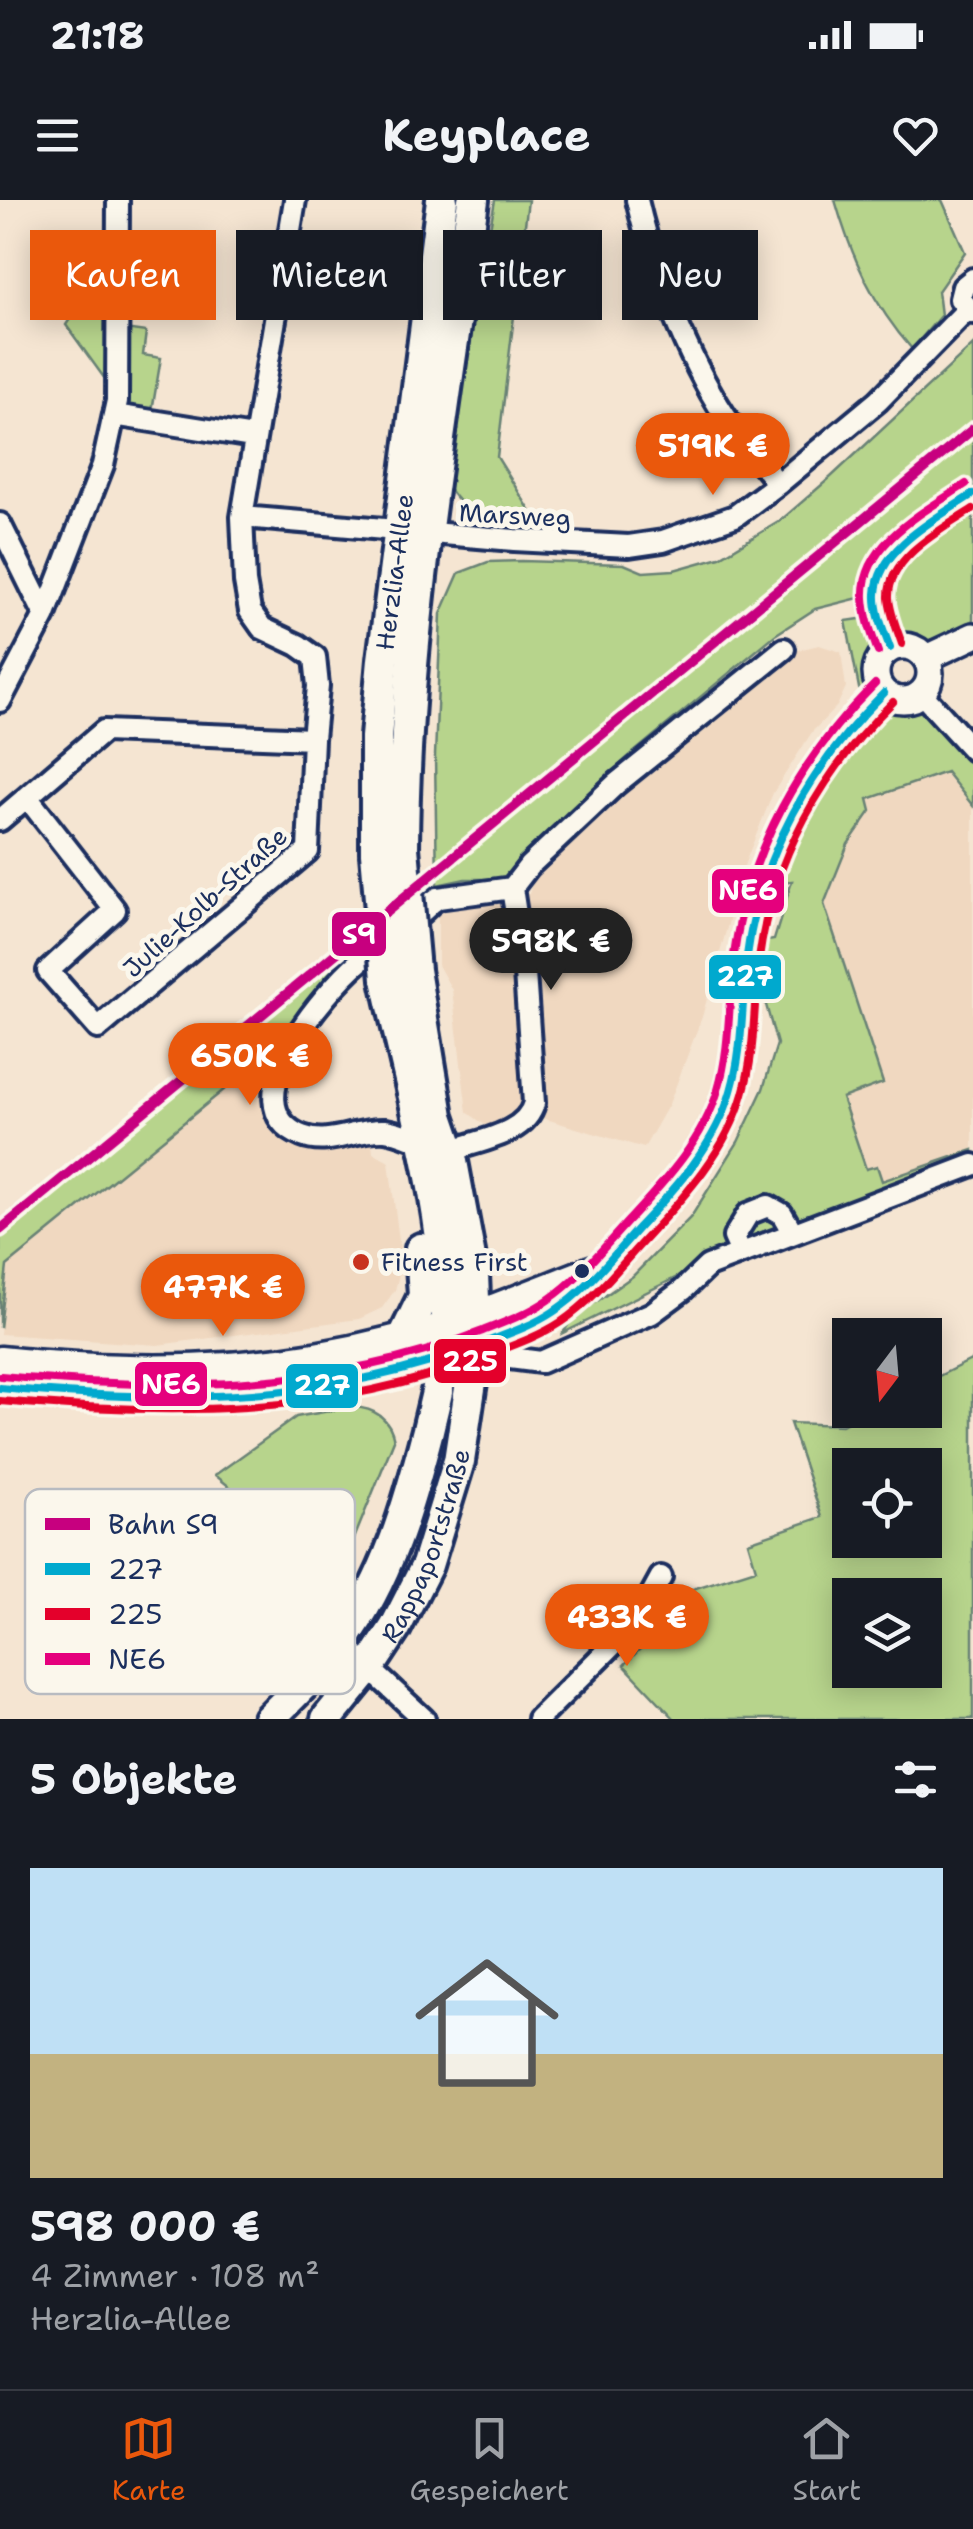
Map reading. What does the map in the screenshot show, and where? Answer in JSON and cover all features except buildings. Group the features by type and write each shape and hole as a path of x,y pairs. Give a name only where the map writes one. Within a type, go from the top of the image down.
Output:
{"main road":[{"name":"Herzlia-Allee","path":"442,200 413,532 404,773 390,850 400,974 438,1116 425,1143 473,1274 460,1321 443,1360"},
{"name":"Herzlia-Allee","path":"413,532 473,200"},
{"path":"400,974 385,1019 425,1143 424,1296 404,1338"},
{"name":"Herzlia-Allee","path":"460,1321 476,1349"},
{"path":"0,1360 143,1372 266,1366 342,1354 460,1321"},
{"path":"0,1388 142,1400 270,1394 346,1382 476,1349"},
{"name":"Rappaportstraße","path":"355,1684 395,1628 427,1565 460,1461 476,1349"},
{"name":"Rappaportstraße","path":"355,1619 380,1578 403,1518 443,1360"},
{"name":"Rappaportstraße","path":"269,1719 292,1694"},
{"name":"Rappaportstraße","path":"327,1719 347,1694"}],"street":[{"path":"0,701 45,614 103,465 114,415 118,200"},
{"path":"242,517 295,200"},
{"path":"637,200 648,248 692,352 725,416 778,484"},
{"name":"Marsweg","path":"242,517 629,546 694,532 735,516 878,400 970,312 960,293 973,279"},
{"path":"114,415 254,437"},
{"name":"Julie-Kolb-Straße","path":"27,797 116,910 48,971 98,1028 308,851 318,686 315,657 262,628 250,611 242,517"},
{"path":"0,524 45,614"},
{"path":"926,658 973,636"},
{"path":"900,645 910,646 926,658 930,678 921,693 906,700 884,693 876,674 883,654 900,645"},
{"path":"512,888 524,973 534,1103 531,1115 522,1124 425,1143 386,1130 319,1140 297,1134 277,1111 273,1090 278,1071 298,1034 346,976 438,898 512,888 616,784 784,649"},
{"path":"476,1349 558,1309 659,1206 709,1140 731,1091 749,940 768,873 803,792 826,754 884,693"},
{"path":"921,693 973,750"},
{"path":"0,820 104,731 312,739"},
{"path":"510,1358 541,1362 652,1313 708,1266 973,1165"},
{"path":"741,1253 734,1237 748,1214 768,1206 782,1214 793,1233"},
{"path":"460,1321 604,1264"},
{"path":"538,1719 626,1633 661,1577"},
{"path":"355,1654 424,1719"}],"shaded area":[{"path":"819,645 841,652 846,687 837,706 812,732 773,793 745,863 702,1017 669,1104 644,1148 532,1115 522,1124 485,1125 467,1112 452,990 438,965 438,911 446,905 529,894 533,880 546,865 689,736 794,651"},
{"path":"946,772 973,806 973,1150 882,1181 866,1170 842,1098 883,1083 824,904 848,844 871,811 867,799"},
{"path":"278,1046 263,1090 266,1114 275,1132 294,1147 312,1151 372,1143 373,1153 389,1162 402,1264 395,1290 382,1308 359,1319 157,1345 0,1334 6,1266"}],"green space":[{"path":"495,200 528,200 524,230 490,230"},
{"path":"835,200 942,200 965,252 938,291 941,315 912,349 865,279"},
{"path":"69,320 117,320 117,328 146,332 143,355 161,358 151,417 115,410 115,393 66,325"},
{"path":"474,320 514,320 497,457 539,525 473,511 462,504 446,482"},
{"path":"973,345 973,486 883,553 863,597 815,609 775,635 627,758 502,879 465,879 437,885 435,756 441,614 459,573 488,562 521,561 624,564 643,572 674,570 720,557 780,521"},
{"path":"973,506 973,620 935,639 908,635 889,611 886,600 890,579 916,548"},
{"path":"867,618 877,648 860,693 846,621"},
{"path":"900,706 923,712 932,719 973,765 973,806 946,772 868,799 871,811 848,844 824,904 883,1083 842,1098 866,1169 877,1166 882,1181 973,1150 973,1163 706,1263 563,1333 572,1319 633,1276 691,1217 738,1142 763,1089 777,1044 761,987 756,943 774,940 792,881 775,883 808,808 840,754 878,715"},
{"path":"336,961 339,966 308,1000 278,1046 7,1266 0,1328 0,1238"},
{"path":"973,1359 973,1719 675,1719 624,1665 661,1628 683,1592 756,1569 748,1542 822,1517 790,1423 832,1425 832,1428 942,1428 942,1374"},
{"path":"352,1407 367,1409 389,1426 394,1440 355,1537 355,1489 232,1489 215,1475 296,1417"}],"rail line":[{"name":"S9","path":"0,1230 973,429"}],"transit line":[{"name":"NE6","path":"878,652 864,598 873,561 899,530 966,484"},
{"name":"227","path":"890,648 876,601 879,577 887,562 912,535 973,494"},
{"name":"225","path":"902,644 889,598 897,569 919,545 973,509"},
{"name":"NE6","path":"1,1376 122,1384 244,1382 304,1376 422,1352 515,1318 560,1291 656,1191 703,1126 722,1073 741,916 765,842 824,742 875,684"},
{"name":"227","path":"0,1388 184,1397 306,1388 426,1363 484,1343 545,1317 577,1294 667,1197 716,1129 735,1074 754,918 777,847 812,781 884,693"},
{"name":"225","path":"0,1401 123,1409 246,1407 307,1401 427,1376 524,1341 573,1313 607,1282 676,1205 727,1134 747,1077 759,959 775,886 788,852 823,787 893,702"}],"place":[{"name":"Fitness First","path":"361,1262"}]}
